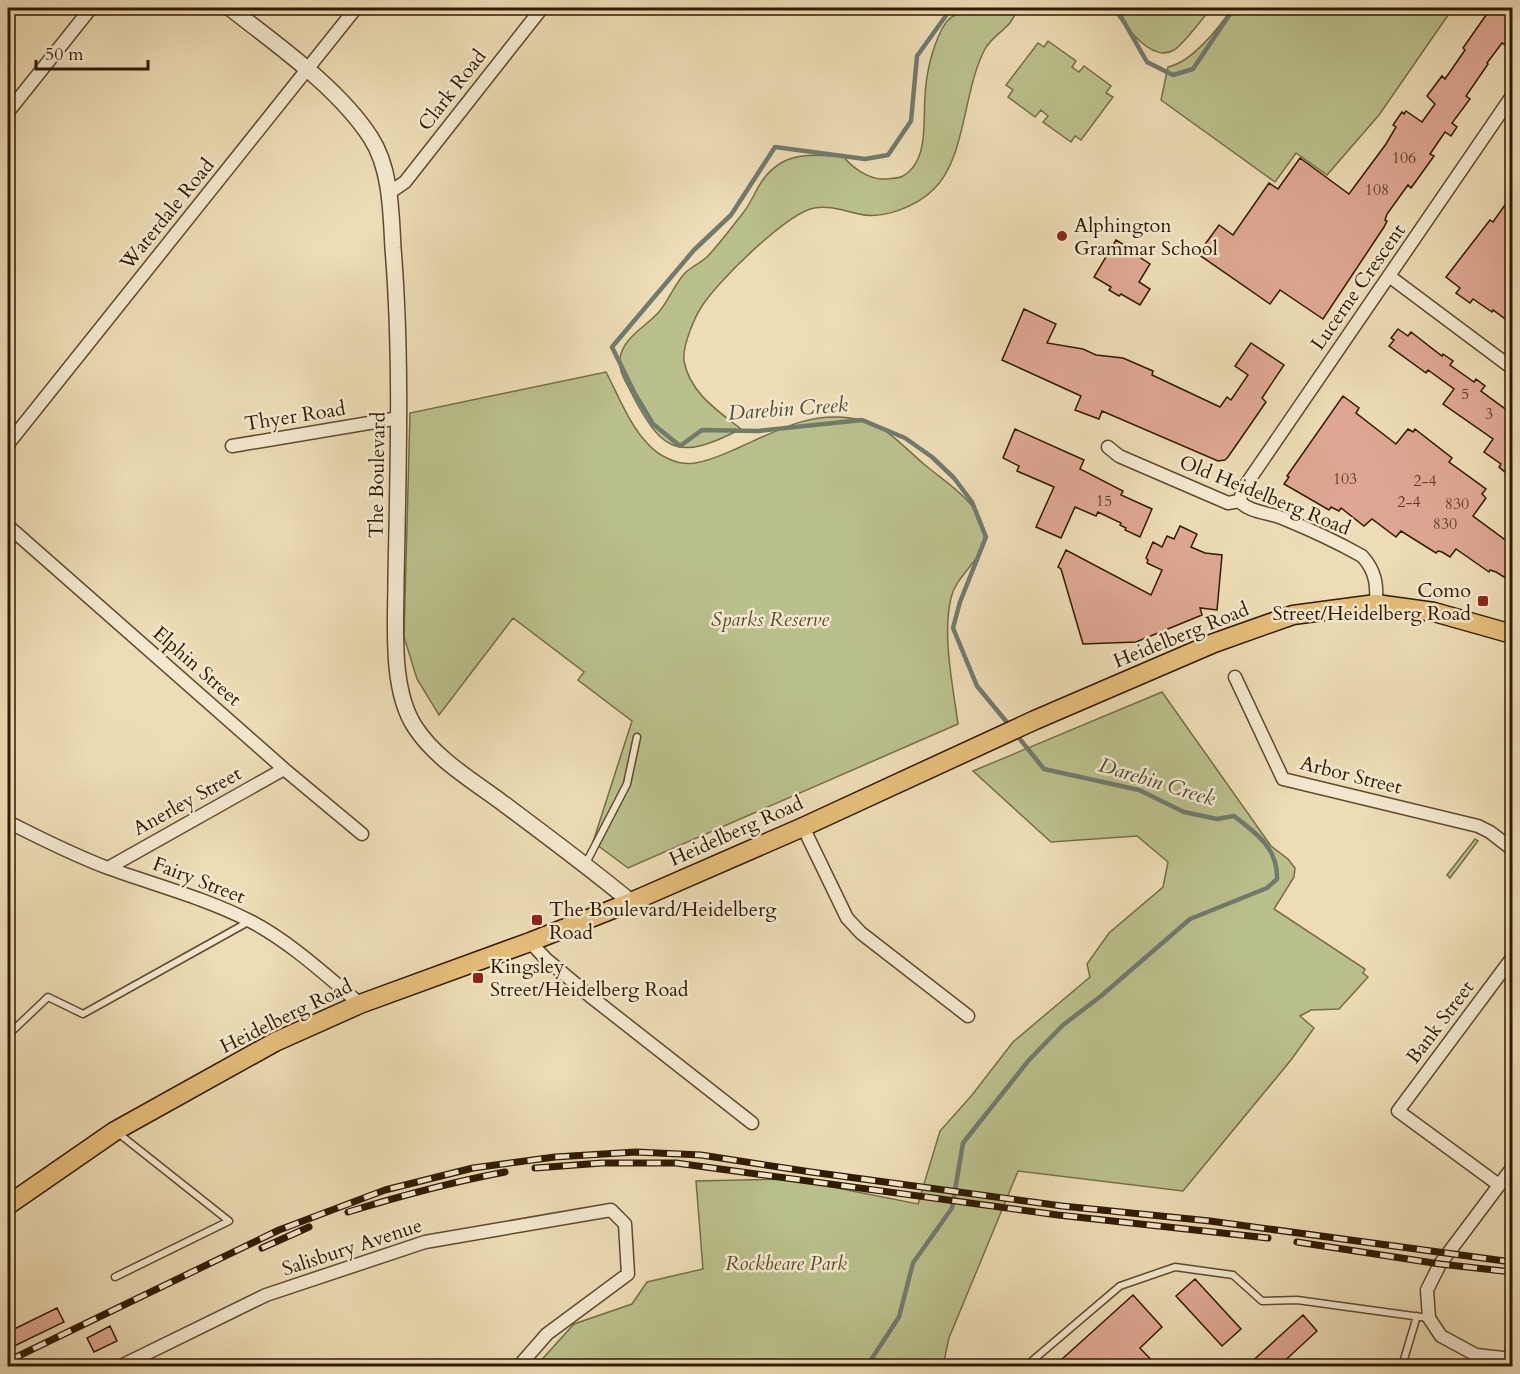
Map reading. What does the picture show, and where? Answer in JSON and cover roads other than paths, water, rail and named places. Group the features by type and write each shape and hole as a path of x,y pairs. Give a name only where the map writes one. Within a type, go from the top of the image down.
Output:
{"main road":[{"name":"Heidelberg Road","path":"8,1205 115,1131 274,1042 360,1004 530,942 631,902 803,827 1035,720 1214,643 1293,615 1376,604 1434,612 1512,634"}],"street":[{"path":"8,112 92,8"},
{"name":"The Boulevard","path":"230,8 307,70 351,110 373,140 387,179 398,306 399,418 395,640 400,691 415,726 444,759 631,902"},
{"name":"Waterdale Road","path":"8,444 356,8"},
{"name":"Clark Road","path":"389,193 405,182 542,8"},
{"name":"Lucerne Crescent","path":"1239,501 1245,486 1512,99"},
{"path":"1389,276 1512,368"},
{"name":"Thyer Road","path":"232,446 399,418"},
{"name":"Old Heidelberg Road","path":"1108,447 1119,456 1228,503 1239,501 1244,506 1258,512 1280,517 1362,556 1371,566 1377,585 1376,604"},
{"name":"Elphin Street","path":"8,526 284,769 362,834"},
{"name":"Arbor Street","path":"1235,677 1283,779 1478,826 1512,849"},
{"name":"Anerley Street","path":"108,868 284,769"},
{"name":"Fairy Street","path":"8,822 60,848 108,868 154,883 250,921 280,940 360,1004"},
{"path":"803,827 847,918 861,933 968,1016"},
{"path":"530,942 546,959 590,996 752,1124"},
{"name":"Bank Street","path":"1499,1185 1398,1110 1512,958"},
{"path":"1511,1172 1440,1264 1427,1290 1423,1317 1441,1336 1476,1355 1512,1359"},
{"name":"Salisbury Avenue","path":"121,1366 266,1296 425,1242 611,1210 625,1224 628,1274 547,1334 519,1366"}],"lane":[{"path":"585,865 627,783 637,737"},
{"path":"8,1035 48,997 83,1014 250,921"},
{"path":"115,1131 229,1221 116,1277"},
{"path":"1026,1366 1120,1286 1175,1267 1233,1275 1262,1301 1297,1300 1423,1317 1402,1366"}],"waterway":[{"name":"Darebin Creek","path":"954,8 950,10 917,56 911,121 888,155 865,159 775,147 731,215 694,250 612,347 653,424 680,446 702,430 758,431 862,420 905,438 932,457 954,478 972,502 986,537 960,602 953,628 977,686 1010,726"},
{"name":"Darebin Creek","path":"1116,8 1147,62 1173,75 1193,69 1234,8"},
{"name":"Darebin Creek","path":"867,1366 899,1317 913,1263 952,1208 963,1143 1029,1060 1063,1025 1101,996 1190,919 1267,888 1277,879 1274,858 1270,850 1258,835 1234,816 1217,819 1184,812 1139,790 1044,769 1015,733"}],"railway":[{"path":"8,1361 279,1230 385,1190 473,1168 555,1157 636,1152 701,1155 1062,1206 1210,1221 1512,1262"},
{"path":"535,1168 602,1163 676,1163 1058,1215 1268,1238"},
{"path":"348,1212 465,1180 505,1172"},
{"path":"262,1248 309,1227"},
{"path":"1297,1242 1440,1264 1512,1272"}],"place":[{"name":"Alphington Grammar School","path":"1062,236"},
{"name":"Como Street/Heidelberg Road","path":"1483,601"},
{"name":"The Boulevard/Heidelberg Road","path":"537,920"},
{"name":"Kingsley Street/Heidelberg Road","path":"478,978"}],"park label":[{"name":"Sparks Reserve","path":"770,619"},
{"name":"Rockbeare Park","path":"786,1263"}]}
